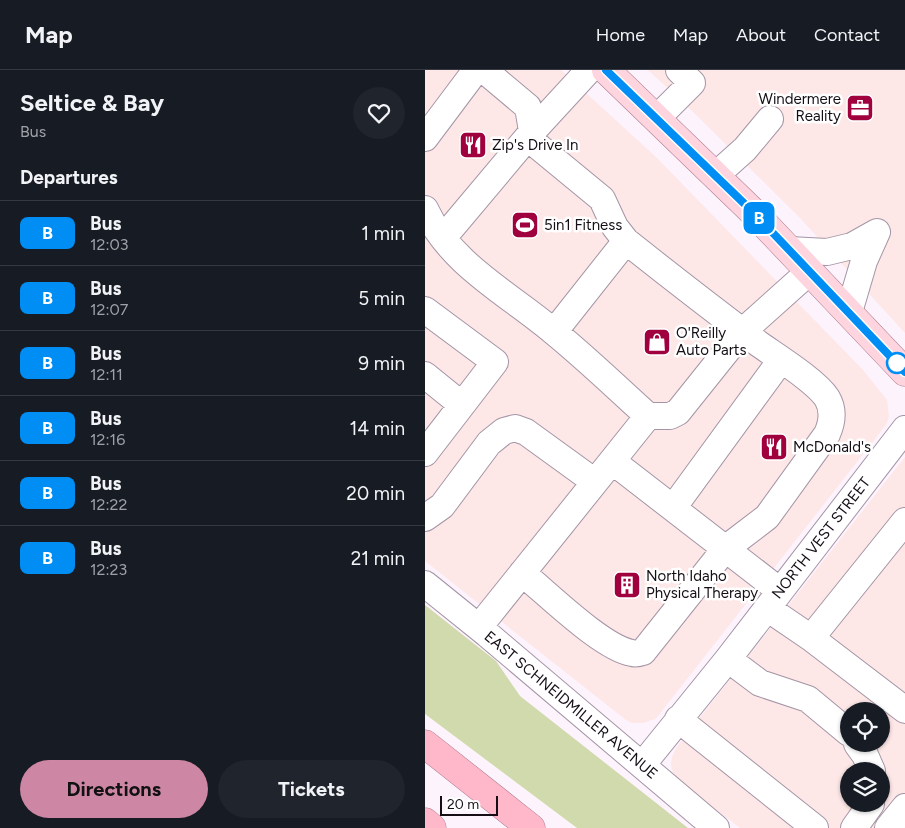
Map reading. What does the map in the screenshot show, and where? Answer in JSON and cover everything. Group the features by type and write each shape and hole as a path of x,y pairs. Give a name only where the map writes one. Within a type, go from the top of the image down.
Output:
{"highway":[{"path":"425,744 531,828"},
{"path":"485,793 536,828"},
{"path":"425,822 432,828"}],"main road":[{"path":"606,70 716,175 905,372"}],"street":[{"path":"425,138 476,70"},
{"path":"483,70 528,108 534,143 602,199 615,227 626,241 742,332 810,382 827,398 832,423 827,434 767,517 725,549 643,652 633,654 618,648 595,634 522,573"},
{"path":"443,238 531,132 589,70"},
{"path":"657,118 692,83 679,70"},
{"path":"716,175 745,149 770,120"},
{"path":"425,209 431,223 452,249 483,277 554,332 648,416 670,416 678,412 742,332 810,271"},
{"path":"789,250 827,252 851,246 877,232 864,261 849,312"},
{"path":"554,332 626,241"},
{"path":"425,310 495,362 425,453"},
{"path":"673,508 781,360"},
{"path":"425,375 463,404"},
{"path":"479,627 648,416"},
{"path":"425,518 442,506 489,443 504,431 515,428 526,432 595,482"},
{"name":"NORTH VEST STREET","path":"643,764 728,659 905,429"},
{"path":"612,461 725,549 811,638 905,710"},
{"path":"811,638 905,521"},
{"name":"EAST SCHNEIDMILLER AVENUE","path":"425,584 643,764 716,828"},
{"path":"728,659 759,683 807,700 840,726"},
{"path":"678,719 815,828"},
{"path":"888,828 905,807"},
{"path":"854,828 865,812"}],"shaded area":[{"path":"425,70 561,70 657,158 863,370 887,400 889,416 882,430 655,719 643,723 632,723 626,720 425,561"},
{"path":"648,70 905,70 905,333 800,218"},
{"path":"905,457 905,828 740,828 681,782 673,773 672,757 676,748"}],"green space":[{"path":"425,605 496,661 520,696 688,828 577,828 425,714"}],"bus line":[{"name":"B","path":"606,70 753,212 905,372"}],"place":[{"name":"Windermere Reality","path":"860,108"},
{"name":"Zip's Drive In","path":"473,145"},
{"name":"5in1 Fitness","path":"525,225"},
{"name":"O'Reilly Auto Parts","path":"657,342"},
{"name":"McDonald's","path":"774,447"},
{"name":"North Idaho Physical Therapy","path":"627,585"}]}
